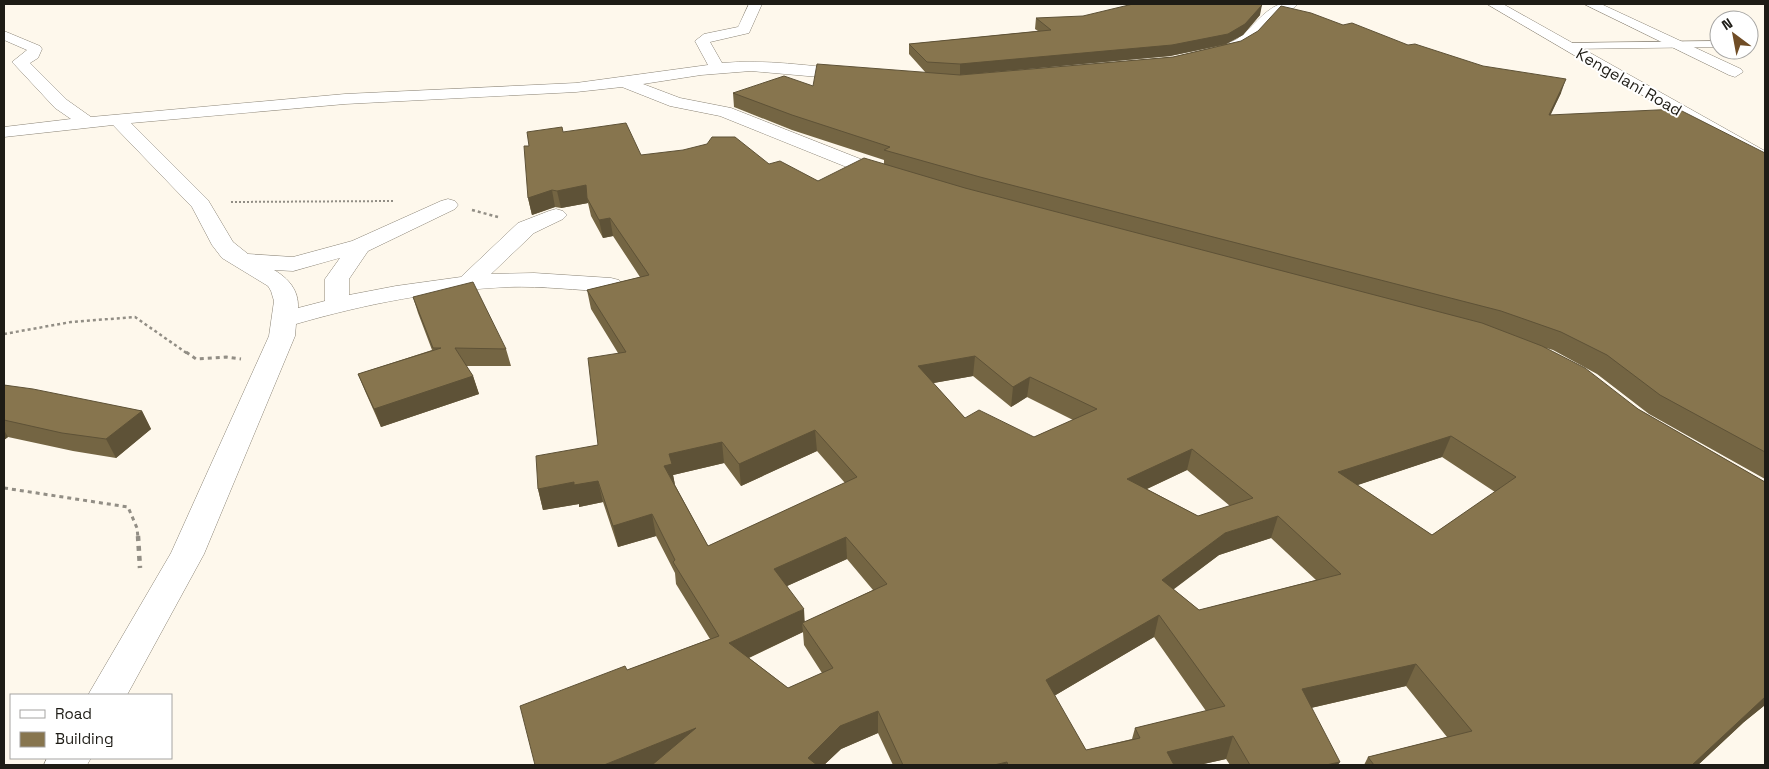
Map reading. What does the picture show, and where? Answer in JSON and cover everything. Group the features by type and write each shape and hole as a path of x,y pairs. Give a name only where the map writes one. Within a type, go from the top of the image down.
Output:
{"street":[{"path":"718,69 702,41 709,37 744,30 755,4"},
{"path":"1207,56 1232,49 1244,42 1272,13 1291,4"},
{"name":"Kengelani Road","path":"1494,4 1765,159"},
{"path":"1591,4 1735,72"},
{"path":"1256,7 1272,13"},
{"path":"4,35 35,49 33,55 20,62 60,104 87,122"},
{"path":"4,132 271,104 408,94 551,89 750,66 788,67 865,76"},
{"path":"623,82 676,102 725,112 861,166 907,180"},
{"path":"109,694 187,554 282,336 286,319 286,301 283,290 276,281 230,253 223,245 201,204 117,119"},
{"path":"293,264 360,246 448,205"},
{"path":"468,284 526,228 556,215"},
{"path":"337,303 337,279 360,246"},
{"path":"243,261 293,264 337,279"},
{"path":"286,319 337,303 468,284 510,280 611,285"}],"lane":[{"path":"1567,46 1709,45"}],"path":[{"path":"201,204 408,201 448,205 488,213 526,228"},
{"path":"4,334 72,322 135,317 196,359 226,357 269,363"},
{"path":"4,488 128,506 137,528 140,570"}],"building":[{"path":"1133,4 1262,5 1245,24 1228,34 1172,45 960,64 927,62 909,44 1051,30 1036,18 1083,16"},
{"path":"1281,6 1311,13 1343,25 1352,23 1408,45 1415,44 1483,66 1566,79 1549,115 1678,109 1765,153 1765,452 1660,395 1607,355 1561,332 1501,311 980,177 884,150 890,147 792,115 733,93 784,76 813,86 817,64 960,75 1173,57 1241,41 1258,31"},
{"path":"626,123 641,155 683,150 707,144 712,137 735,137 769,164 780,161 818,181 864,158 965,188 1482,323 1542,346 1585,368 1638,409 1765,482 1765,697 1692,765 1374,765 1368,757 1472,731 1416,664 1302,689 1340,762 1326,765 1250,765 1233,736 1167,752 1174,765 1008,765 1007,762 994,765 903,765 878,711 840,726 808,758 817,765 652,765 696,728 604,765 535,765 520,706 625,666 627,670 719,636 673,562 675,560 652,514 613,526 598,481 574,485 574,482 538,489 536,456 598,445 588,358 626,352 587,290 649,275 610,218 599,220 587,198 586,185 557,191 552,190 528,198 524,146 529,146 527,132 562,127 563,132","holes":["975,356 1013,387 1030,377 1097,409 1034,437 979,410 965,418 918,366","815,430 857,477 708,546 664,466 672,464 669,454 722,442 739,464","1451,436 1516,477 1432,535 1338,472","1192,449 1253,498 1198,516 1127,479","1278,516 1341,574 1199,610 1162,580 1225,533","846,537 887,584 802,623 833,668 788,688 729,643 804,609 774,569","1159,615 1225,706 1135,728 1140,738 1086,750 1046,680"]},
{"path":"473,282 506,349 455,348 473,376 374,409 358,374 441,348 433,348 413,297"},
{"path":"4,385 142,411 106,439 62,433 4,420"}]}
